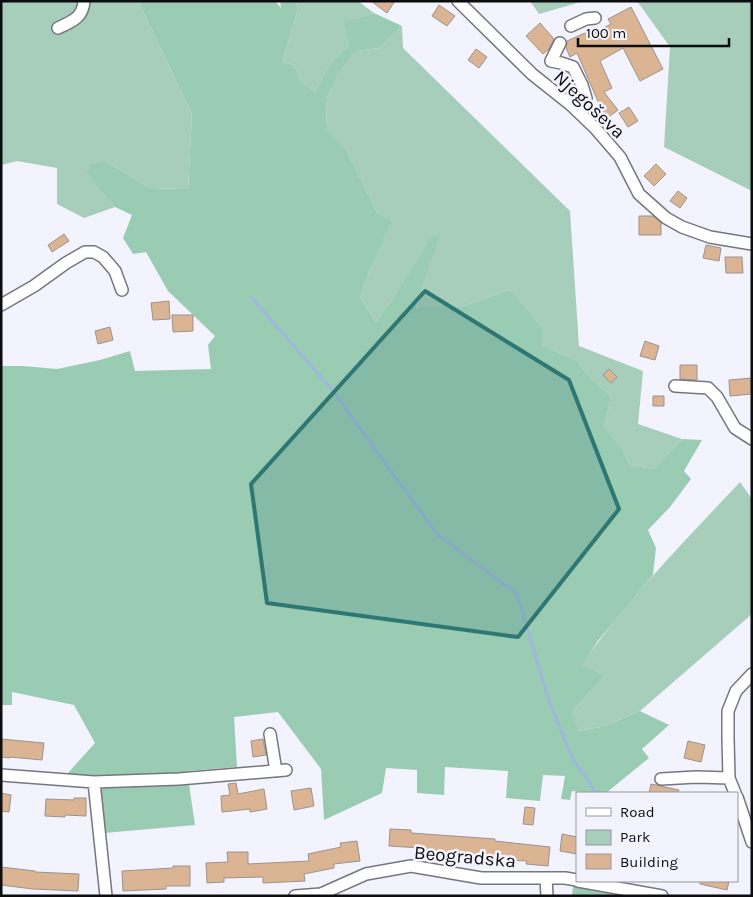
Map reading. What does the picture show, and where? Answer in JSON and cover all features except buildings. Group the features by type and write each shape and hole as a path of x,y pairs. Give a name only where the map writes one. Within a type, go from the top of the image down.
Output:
{"street":[{"path":"58,28 74,20 81,13 84,1"},
{"name":"Njegoševa","path":"458,1 532,74 571,105 594,128 620,157 639,194 666,218 682,227 710,237 752,244"},
{"path":"571,26 586,19 595,18"},
{"path":"560,43 551,61 573,67 586,98 571,105"},
{"path":"1,306 85,252 94,252 103,257 115,271 122,290"},
{"path":"676,386 708,388 717,397 735,428 752,439"},
{"path":"735,792 730,778 728,711 736,690 752,674"},
{"path":"1,775 94,782 179,779 281,771 270,734"},
{"path":"661,779 730,778"},
{"path":"94,782 106,896"},
{"path":"738,799 749,819 752,842"},
{"name":"Beogradska","path":"295,896 321,894 366,874 412,866 481,878 565,878 576,881"},
{"path":"546,878 547,896"},
{"name":"Beogradska","path":"584,882 662,896"}],"highlighted area":[{"path":"425,291 569,380 619,509 518,637 267,603 251,484"}],"green space":[{"path":"1,1 138,1 192,114 188,189 150,188 105,161 88,173 115,207 84,218 57,204 57,168 17,161 1,165"},
{"path":"138,1 275,1 281,8 280,1 295,1 298,9 282,62 294,65 300,80 315,92 331,62 349,45 344,22 374,13 402,26 379,48 356,51 339,71 327,98 326,128 345,147 378,214 391,221 371,266 360,298 376,321 391,302 432,237 439,236 416,308 465,306 509,290 542,328 542,345 578,361 585,372 611,397 604,427 620,445 630,465 653,469 682,439 702,440 684,471 691,479 670,507 648,530 656,548 653,575 597,642 582,666 606,675 572,711 578,731 601,727 640,711 669,725 642,749 649,758 607,792 572,791 570,800 561,799 565,776 543,775 540,801 506,798 508,771 445,767 444,795 417,793 417,770 386,768 382,793 324,820 321,769 278,712 234,717 237,767 187,771 195,825 104,833 96,776 67,774 95,743 74,705 12,692 12,705 1,705 1,366 57,369 100,360 130,351 135,371 211,369 208,345 215,336 168,291 146,252 133,254 123,238 132,215 115,207 87,173 91,164 105,161 150,188 188,189 192,114"},
{"path":"295,1 358,1 374,13 345,22 349,45 331,62 315,92 300,80 294,65 282,62 298,9"},
{"path":"530,1 584,1 539,14"},
{"path":"637,1 752,1 752,191 664,147 670,47"},
{"path":"402,26 403,48 570,211 579,346 643,371 638,424 682,439 653,469 630,465 620,445 604,427 611,397 585,372 578,361 542,345 509,290 465,306 416,309 438,236 376,321 360,298 371,266 378,214 345,147 326,128 327,98 339,70 356,51 379,48"},
{"path":"740,482 752,499 752,614 640,711 601,727 577,731 572,711 606,675 581,666 637,594"},
{"path":"573,886 634,896 572,896"}],"waterway":[{"path":"252,298 333,391 437,534 517,594 549,701 573,760 595,792"}]}
